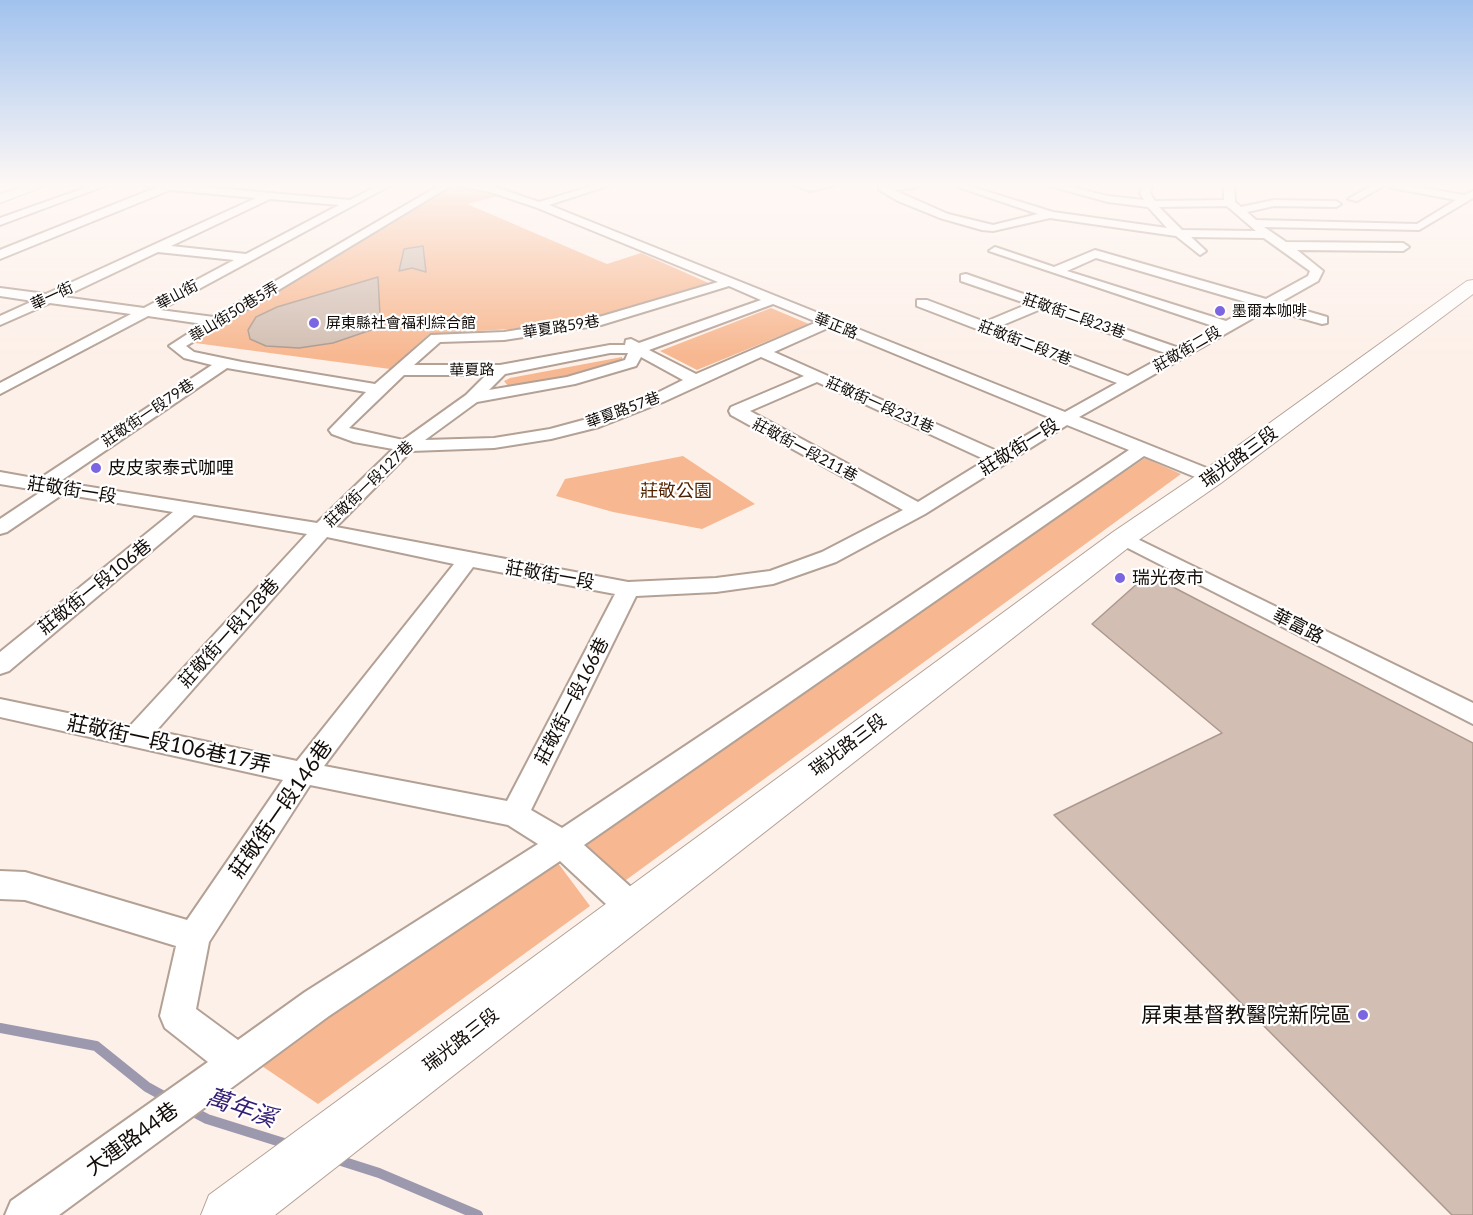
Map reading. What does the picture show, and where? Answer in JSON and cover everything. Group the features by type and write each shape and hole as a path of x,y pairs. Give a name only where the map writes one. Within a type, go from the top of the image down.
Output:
{"street":[{"path":"0,255 29,242"},
{"name":"華一街","path":"0,321 171,242"},
{"name":"華山街","path":"0,389 278,242"},
{"name":"華山街50巷5弄","path":"225,363 189,355 176,346 352,242"},
{"name":"華正路","path":"627,242 1212,477"},
{"path":"1190,242 1200,251"},
{"name":"莊敬街二段","path":"1066,418 1313,278 1317,271 1278,242"},
{"path":"1285,246 1403,247"},
{"path":"158,248 248,258"},
{"path":"995,251 1227,326"},
{"path":"1055,271 1095,254 1322,320"},
{"name":"莊敬街二段23巷","path":"966,278 1182,354"},
{"name":"華夏路59巷","path":"402,370 436,338 504,336 607,319 727,283"},
{"name":"瑞光路三段","path":"242,1205 1123,538 1212,477 1472,287"},
{"path":"0,292 142,314 218,322"},
{"name":"華夏路","path":"402,370 500,370 610,350 637,350 770,301"},
{"name":"莊敬街二段7巷","path":"922,303 1129,382"},
{"path":"985,327 1041,303"},
{"path":"607,319 637,350 695,380"},
{"name":"華夏路57巷","path":"406,446 494,443 551,434 593,423 657,399 760,351 828,323"},
{"path":"472,398 590,375 631,363 637,350"},
{"name":"莊敬街一段231巷","path":"760,351 1000,459"},
{"path":"225,363 378,390"},
{"name":"莊敬街一段79巷","path":"0,528 50,486 225,363"},
{"path":"402,370 378,390 338,430 360,438 406,446"},
{"name":"莊敬街一段127巷","path":"322,530 406,446 472,398 500,370"},
{"name":"莊敬街一段211巷","path":"816,376 737,411 918,510"},
{"name":"莊敬街一段","path":"0,478 322,530 468,560 628,589 716,585 773,577 829,557 918,510 1066,418"},
{"path":"236,1061 317,1004 562,844 1142,449"},
{"name":"莊敬街一段106巷","path":"0,664 189,509"},
{"name":"莊敬街一段128巷","path":"135,737 322,530"},
{"name":"華富路","path":"1123,538 1473,714"},
{"name":"莊敬街一段146巷","path":"236,1061 177,1016 194,937 303,773 468,560"},
{"name":"莊敬街一段166巷","path":"515,814 628,589"},
{"name":"莊敬街一段106巷17弄","path":"0,708 303,773 515,814"},
{"path":"515,814 562,844 632,908"},
{"path":"0,885 25,886 194,937"},
{"name":"大連路44巷","path":"25,1215 123,1147 236,1061"}],"green space":[{"path":"357,242 555,242 607,264 641,253 713,285 593,319 543,327 429,334 390,369 195,343 198,336"},
{"path":"771,308 809,324 697,370 660,351"},
{"path":"622,357 622,360 611,364 567,377 514,387 508,386 504,381 510,378"},
{"name":"莊敬公園","path":"683,456 755,504 702,529 613,512 556,496 565,479"},
{"path":"1145,458 1181,474 622,883 581,841"},
{"path":"555,859 590,906 318,1104 256,1062"}],"building":[{"path":"423,246 426,272 412,268 399,271 404,249"},
{"name":"屏東縣社會福利綜合館","path":"378,277 380,315 371,330 333,343 299,348 266,346 250,339 248,330 256,317 277,307"},
{"name":"屏東基督教醫院新院區","path":"1148,574 1473,743 1473,1215 1452,1215 1054,815 1222,733 1092,624"}],"waterway":[{"name":"萬年溪","path":"0,1028 96,1046 147,1087 167,1098"},
{"name":"萬年溪","path":"190,1110 207,1119 287,1144"},
{"name":"萬年溪","path":"335,1159 379,1173 478,1215"}],"place":[{"name":"墨爾本咖啡","path":"1220,311"},
{"name":"屏東縣社會福利綜合館","path":"314,323"},
{"name":"皮皮家泰式咖哩","path":"96,468"},
{"name":"瑞光夜市","path":"1120,578"},
{"name":"屏東基督教醫院新院區","path":"1363,1015"}]}
